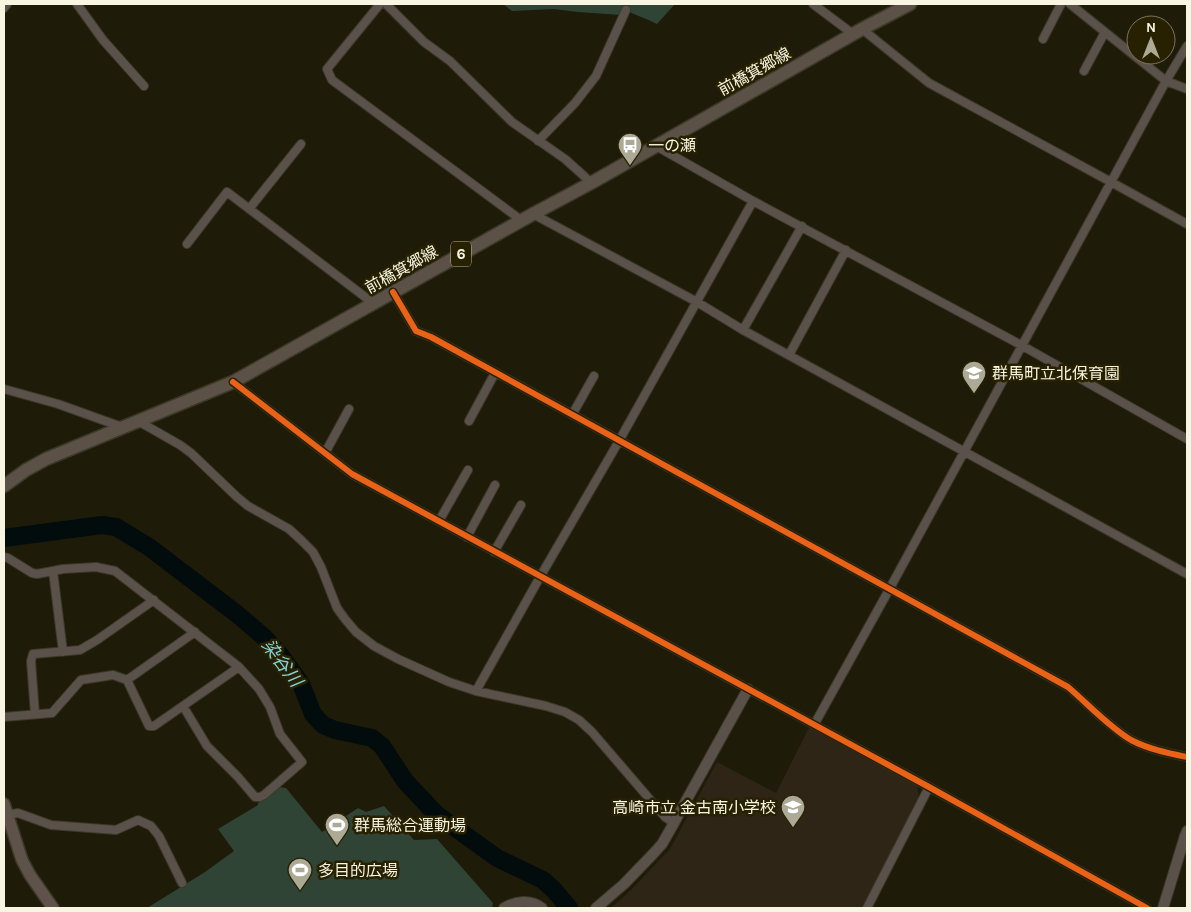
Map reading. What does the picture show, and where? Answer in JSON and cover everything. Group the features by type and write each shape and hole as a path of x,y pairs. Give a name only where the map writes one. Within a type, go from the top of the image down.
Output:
{"main road":[{"name":"前橋箕郷線","path":"4,486 26,470 46,459 233,382 521,220 591,183 858,31 910,4"},
{"path":"6,810 22,860 53,908"}],"street":[{"path":"4,8 7,4"},
{"path":"77,4 103,40 144,86"},
{"path":"380,4 326,69 332,80 521,220"},
{"path":"386,4 424,42 450,61 512,122 565,159 591,183"},
{"path":"813,4 858,31 929,83 1187,224"},
{"path":"1043,39 1060,4"},
{"path":"1070,4 1166,81 1187,89"},
{"path":"538,141 575,103 596,76 626,10"},
{"path":"1084,71 1105,32"},
{"path":"814,725 1166,81 1187,46"},
{"path":"249,209 301,144"},
{"path":"656,146 753,201 1022,345 1187,439"},
{"path":"187,244 226,192 373,303"},
{"path":"476,691 540,577 620,442 753,201"},
{"path":"533,214 697,302 743,330 1187,574"},
{"path":"743,330 802,226"},
{"path":"789,355 846,250"},
{"path":"393,292 416,331 431,337 1068,687 1120,732 1133,740 1149,748 1187,757"},
{"path":"469,421 495,373"},
{"path":"572,416 594,376"},
{"path":"233,382 352,474 1148,908"},
{"path":"4,389 58,404 122,427"},
{"path":"324,453 349,410"},
{"path":"138,421 191,453 248,506 289,529 301,540 313,552 321,566 338,608 345,619 356,632 374,646 450,682 476,691 546,706 565,712 579,720 592,732 665,817 674,823"},
{"path":"439,521 468,470"},
{"path":"466,536 495,485"},
{"path":"494,552 520,505"},
{"path":"4,557 37,574 63,569 96,567 114,571 240,667 259,689 270,707 280,734 302,762 260,798 255,797 207,746 182,706"},
{"path":"53,571 63,652"},
{"path":"35,714 30,661 33,654 80,650 98,640 154,600"},
{"path":"127,680 195,632"},
{"path":"4,717 52,713 81,680 112,675 127,680 149,726 154,726 240,667"},
{"path":"596,908 619,888 662,844 748,689"},
{"path":"867,908 929,787"},
{"path":"6,810 51,825 116,830 138,820 151,826 159,836 182,883"},
{"path":"1163,908 1186,834"},
{"path":"504,908 512,903 525,902 536,904 542,908"}],"shaded area":[{"name":"高崎市立 金古南小学校","path":"809,728 917,786 919,799 863,908 611,908 670,849 717,762 776,793"}],"green space":[{"path":"503,4 675,4 657,24 623,9 621,15 554,9 512,11"},
{"name":"群馬総合運動場","path":"279,787 286,788 322,832 358,808 366,812 384,806 414,840 437,839 493,903 492,908 147,908 205,872 234,851 218,829 258,805 258,803"}],"waterway":[{"name":"染谷川","path":"4,538 102,525 116,527 149,547 264,637 281,656 301,684 313,714 323,725 335,730 372,738 382,746 405,781 436,814 497,858 543,880 569,908"}],"cycle path":[{"path":"393,292 416,331 431,337 1068,687 1107,722 1131,740 1151,748 1187,757"},
{"path":"233,382 352,474 929,787 1147,908"}],"place":[{"name":"一の瀬","path":"630,166"},
{"name":"群馬町立北保育園","path":"974,394"},
{"name":"高崎市立 金古南小学校","path":"793,828"},
{"name":"群馬総合運動場","path":"337,846"},
{"name":"多目的広場","path":"300,891"}]}
